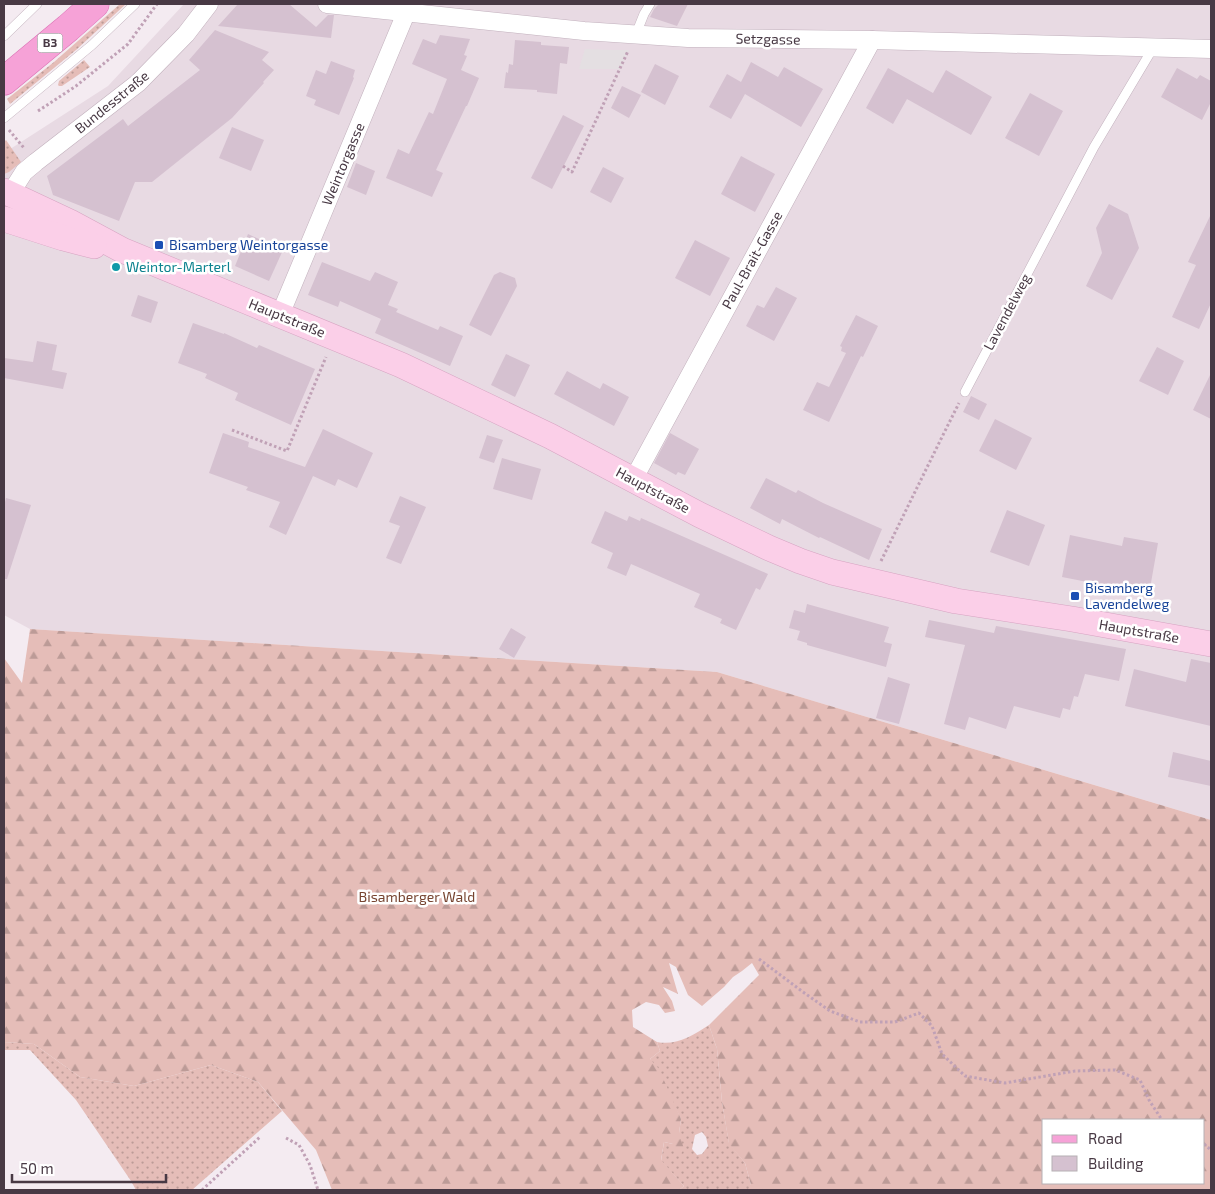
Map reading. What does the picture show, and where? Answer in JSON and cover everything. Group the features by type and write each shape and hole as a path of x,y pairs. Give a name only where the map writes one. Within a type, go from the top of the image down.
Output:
{"main road":[{"name":"B3","path":"4,82 95,4"},
{"name":"Hauptstraße","path":"7,193 70,222 122,250 401,365 542,432 700,515 769,548 832,572 956,601 1072,619 1211,644"},
{"name":"Hauptstraße","path":"4,219 63,238 122,250"}],"street":[{"name":"Bundesstraße","path":"7,193 24,172 138,83 186,34 209,4"},
{"name":"Setzgasse","path":"327,4 593,32 688,38 872,40 1211,49"},
{"name":"Weintorgasse","path":"280,315 406,12"},
{"name":"Paul-Brait-Gasse","path":"632,480 872,40"}],"lane":[{"path":"4,36 37,4"},
{"path":"4,118 86,50 135,4"},
{"path":"636,34 650,4"},
{"name":"Lavendelweg","path":"965,392 1094,148 1152,48"}],"path":[{"path":"34,114 76,86 128,44 157,4"},
{"path":"563,166 572,172 636,34"},
{"path":"9,130 36,162"},
{"path":"582,138 587,140"},
{"path":"232,430 287,452 334,337"},
{"path":"872,582 931,458 965,392"},
{"path":"759,959 830,1011 860,1022 895,1022 919,1013 932,1026 942,1054 964,1076 1005,1083 1075,1071 1115,1070 1140,1080 1149,1100 1161,1119"},
{"path":"202,1190 260,1137"},
{"path":"286,1138 299,1145 310,1165 318,1190"}],"shaded area":[{"path":"184,4 1211,4 1211,820 717,672 30,629 4,615 4,153 108,86"},
{"path":"585,49 629,50 620,69 579,69"}],"green space":[{"path":"120,4 126,4 76,50 10,104 7,99 54,62"},
{"path":"84,60 90,67 62,86 58,85 59,81"},
{"path":"6,140 21,162 4,174 4,142"},
{"name":"Bisamberger Wald","path":"30,629 717,672 1211,820 1211,1190 751,1190 745,1163 729,1144 722,1102 717,1049 709,1025 759,975 752,963 733,977 702,1006 688,995 676,967 669,963 678,994 663,987 672,1001 675,1011 665,1013 659,1005 646,1002 632,1010 633,1027 657,1042 660,1051 650,1059 659,1069 681,1119 679,1133 684,1149 680,1155 673,1144 664,1142 661,1160 684,1186 679,1190 332,1190 316,1150 258,1082 211,1065 134,1086 80,1077 34,1044 4,1042 4,658 22,683"},
{"path":"709,1025 717,1049 722,1102 729,1143 745,1163 751,1190 679,1190 684,1186 661,1161 664,1142 673,1144 679,1133 681,1119 650,1059 660,1051 657,1042 678,1041 691,1036","holes":["702,1132 706,1137 708,1146 702,1154 697,1155 692,1149 695,1135"]},
{"path":"4,1042 34,1044 80,1077 134,1086 211,1065 258,1082 282,1111 192,1190 136,1190 76,1100 30,1050 4,1050"}],"building":[{"path":"238,4 289,4 316,27 328,15 334,15 331,38 218,26"},
{"path":"659,4 688,4 677,26 650,17"},
{"path":"215,30 269,52 262,60 274,70 232,118 152,182 135,182 119,221 53,195 47,176 123,119 128,126 200,70 189,60"},
{"path":"440,35 470,39 464,55 467,56 461,70 479,78 436,170 443,173 432,197 386,178 398,149 409,154 429,112 433,114 447,79 412,64 423,39 436,44"},
{"path":"515,40 541,42 541,45 569,47 567,64 560,63 557,94 537,92 537,90 504,88 509,64 513,65"},
{"path":"331,61 355,70 354,78 339,115 314,105 316,100 306,96 316,70 326,74"},
{"path":"751,62 778,77 784,67 823,89 801,127 745,94 731,119 709,107 727,74 741,82"},
{"path":"655,64 679,76 665,105 641,92"},
{"path":"888,68 933,93 946,70 992,97 971,135 907,99 893,124 866,108"},
{"path":"1177,68 1197,79 1200,75 1211,81 1211,102 1202,120 1161,97"},
{"path":"622,86 641,95 629,118 611,108"},
{"path":"1030,93 1063,111 1039,156 1005,138"},
{"path":"563,115 584,126 552,189 531,178"},
{"path":"232,127 264,140 251,171 219,158"},
{"path":"741,156 775,174 755,212 721,194"},
{"path":"356,163 375,171 366,195 347,187"},
{"path":"603,167 624,178 611,203 590,192"},
{"path":"1109,204 1128,214 1139,248 1112,300 1086,286 1102,253 1096,228"},
{"path":"1211,214 1211,303 1199,329 1172,317 1196,265 1188,262"},
{"path":"248,234 283,250 269,281 235,266"},
{"path":"695,240 730,258 710,296 675,278"},
{"path":"322,262 370,281 375,272 398,282 388,305 398,309 396,312 438,330 440,326 463,336 450,366 375,333 381,319 340,301 338,307 308,295"},
{"path":"500,272 515,278 517,286 491,336 469,325 494,275"},
{"path":"776,287 797,298 774,341 746,326 757,305 764,308"},
{"path":"138,295 158,302 151,323 131,316"},
{"path":"856,315 878,326 863,357 861,356 829,422 803,410 817,382 829,387 846,353 841,351 842,347 840,346"},
{"path":"193,323 224,333 257,348 259,345 315,369 291,425 235,400 238,393 205,378 207,374 178,363"},
{"path":"37,341 57,345 52,370 67,373 63,389 4,378 4,358 33,362"},
{"path":"1157,347 1184,361 1168,395 1139,381"},
{"path":"506,354 530,365 515,397 491,385"},
{"path":"567,371 600,389 603,383 629,397 614,426 554,394"},
{"path":"1211,373 1211,419 1193,410"},
{"path":"971,396 987,404 979,420 963,412"},
{"path":"995,419 1032,438 1016,470 979,451"},
{"path":"323,429 373,453 357,488 338,479 335,486 313,476 286,535 269,527 280,502 246,490 248,487 209,473 223,433 249,442 248,447 305,467"},
{"path":"670,433 699,449 685,475 678,472 676,475 654,463"},
{"path":"487,435 503,440 494,463 479,458"},
{"path":"502,458 541,469 532,500 493,489"},
{"path":"766,478 796,493 798,490 882,529 869,560 782,519 780,524 750,508"},
{"path":"400,496 426,507 401,564 386,558 400,526 389,522"},
{"path":"6,498 31,505 7,579 4,579 4,506"},
{"path":"1007,510 1045,525 1029,566 990,552"},
{"path":"605,511 627,521 629,516 640,521 641,518 768,574 760,590 756,588 736,630 720,623 722,619 694,607 700,594 631,564 626,576 607,568 613,553 591,543"},
{"path":"1070,535 1122,546 1124,537 1158,543 1149,594 1062,577"},
{"path":"807,604 889,627 884,642 892,644 886,667 807,645 807,643 797,640 800,631 789,628 794,610 805,613"},
{"path":"929,620 994,633 996,626 1126,649 1119,681 1085,674 1078,697 1074,696 1070,710 1063,708 1060,718 1014,706 1006,729 969,717 965,730 944,724 965,645 925,637"},
{"path":"511,628 526,637 514,658 499,649"},
{"path":"1191,659 1211,663 1211,726 1125,706 1134,669 1186,682"},
{"path":"888,677 910,684 899,724 876,718"},
{"path":"1173,752 1211,761 1211,786 1168,777"}],"place":[{"name":"Bisamberg Weintorgasse","path":"159,245"},
{"name":"Weintor-Marterl","path":"116,267"},
{"name":"Bisamberg Lavendelweg","path":"1075,596"}]}
